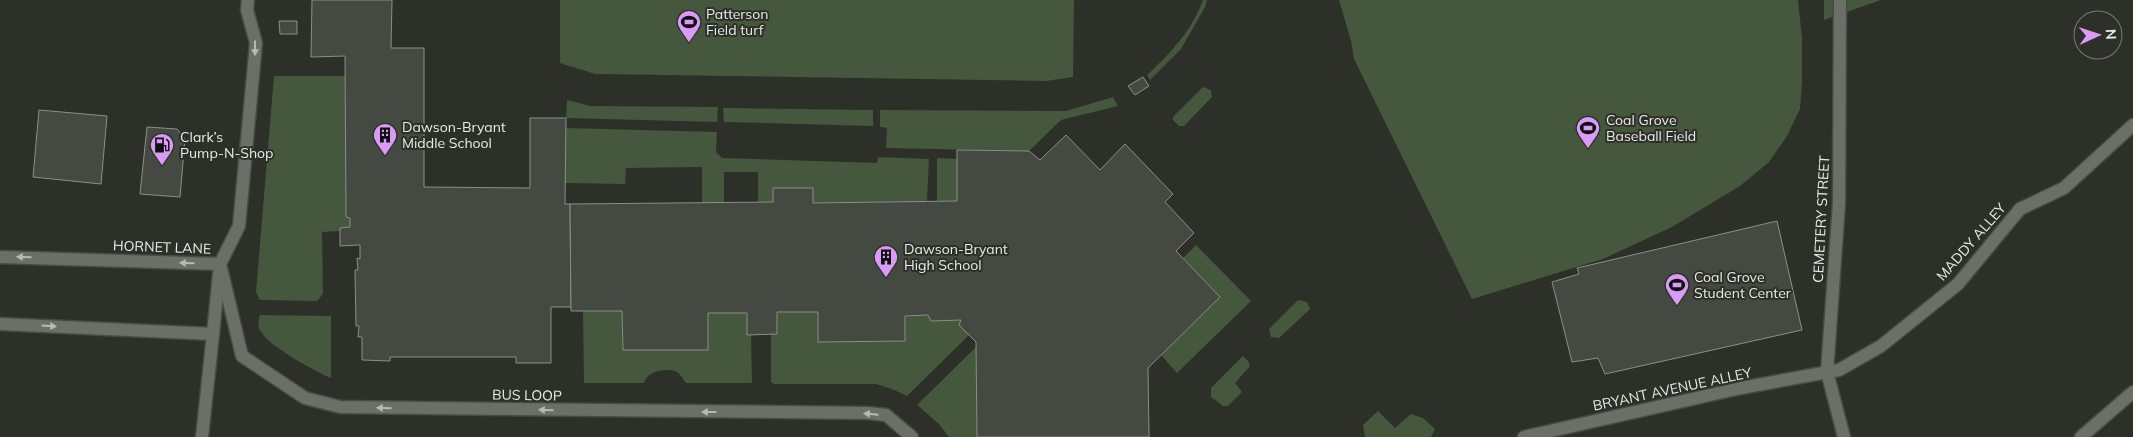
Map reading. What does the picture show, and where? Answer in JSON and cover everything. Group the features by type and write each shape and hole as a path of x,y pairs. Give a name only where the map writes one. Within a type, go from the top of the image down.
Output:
{"street":[{"path":"220,264 239,226 256,43 247,10 248,0"},
{"name":"CEMETERY STREET","path":"1840,0 1839,203 1827,372 1844,437"},
{"name":"MADDY ALLEY","path":"1827,372 1839,370 1881,346 1958,284 2020,209 2064,188 2133,125"},
{"name":"HORNET LANE","path":"0,257 220,264 202,437"},
{"name":"BUS LOOP","path":"220,264 242,356 304,398 324,404 340,407 868,413 886,415 912,437"},
{"path":"0,324 213,334"},
{"name":"BRYANT AVENUE ALLEY","path":"1524,437 1741,388 1827,372"},
{"path":"2082,437 2133,392"}],"green space":[{"path":"560,0 1074,0 1073,77 1046,81 595,74 560,63"},
{"path":"1203,0 1207,0 1205,7 1181,49 1150,80 1147,75 1180,41 1193,21"},
{"name":"Coal Grove Baseball Field","path":"1339,0 1798,0 1802,38 1800,109 1787,136 1769,162 1740,186 1672,227 1603,259 1472,299 1354,59 1351,41"},
{"path":"1824,0 1881,0 1824,20"},
{"path":"274,76 345,76 346,217 350,218 350,227 340,228 340,231 322,232 323,294 317,301 260,300 256,292"},
{"path":"1203,87 1211,90 1212,97 1184,126 1179,126 1173,120 1173,117"},
{"path":"1113,97 1118,106 1061,120 1029,151 886,148 887,128 880,127 880,110 1066,111"},
{"path":"567,100 590,106 718,107 717,122 566,118"},
{"path":"723,108 873,110 873,126 724,122"},
{"path":"566,128 717,132 716,152 722,158 877,163 878,157 929,159 927,201 813,203 813,188 773,188 773,202 758,202 758,172 724,172 724,203 702,203 702,167 626,168 625,184 565,183"},
{"path":"937,158 957,159 957,201 937,201"},
{"path":"1196,245 1251,301 1177,373 1161,355 1220,297 1183,258"},
{"path":"1298,300 1307,302 1310,309 1279,338 1271,337 1269,329"},
{"path":"583,311 622,311 623,350 707,350 708,313 747,313 751,335 752,383 686,383 677,372 666,370 648,376 644,383 584,383"},
{"path":"777,312 818,312 818,342 904,341 905,316 928,315 931,321 961,320 959,325 969,335 907,396 876,384 774,384 771,382 771,334 777,334"},
{"path":"260,315 331,316 331,378 294,358 266,338 260,331 258,322"},
{"path":"976,347 977,437 949,437 939,424 917,405"},
{"path":"1243,356 1250,366 1235,383 1242,392 1228,406 1223,406 1211,397 1211,388"},
{"path":"1378,411 1395,428 1411,414 1423,418 1435,429 1431,437 1365,437 1363,425"}],"building":[{"name":"Dawson-Bryant Middle School","path":"312,0 392,0 391,48 424,48 424,187 530,188 530,118 566,118 565,204 570,204 571,307 551,307 551,363 516,363 516,357 390,357 390,361 362,360 362,337 358,337 359,326 356,326 355,270 358,270 357,258 360,259 360,245 340,246 340,228 350,227 350,218 346,217 345,56 311,57"},
{"path":"279,21 297,21 297,34 280,34"},
{"path":"1143,77 1149,86 1135,95 1128,86"},
{"path":"39,110 107,116 101,184 33,177"},
{"name":"Clark’s Pump-N-Shop","path":"147,127 177,129 185,139 180,197 140,194"},
{"name":"Dawson-Bryant High School","path":"1066,135 1100,170 1125,144 1173,194 1165,202 1194,233 1176,251 1220,297 1148,368 1149,437 977,437 976,342 959,325 961,320 931,321 928,315 905,316 905,341 818,342 818,312 777,312 777,334 747,335 747,313 708,313 708,350 623,350 622,311 571,311 570,204 773,202 773,188 813,188 813,203 957,201 957,150 1029,151 1040,160"},
{"name":"Coal Grove Student Center","path":"1777,221 1802,330 1605,374 1598,358 1572,362 1552,282 1579,274 1577,268"}],"place":[{"name":"Patterson Field turf","path":"689,43"},
{"name":"Coal Grove Baseball Field","path":"1588,149"},
{"name":"Dawson-Bryant Middle School","path":"385,156"},
{"name":"Clark’s Pump-N-Shop","path":"162,166"},
{"name":"Dawson-Bryant High School","path":"886,278"},
{"name":"Coal Grove Student Center","path":"1677,306"}]}
